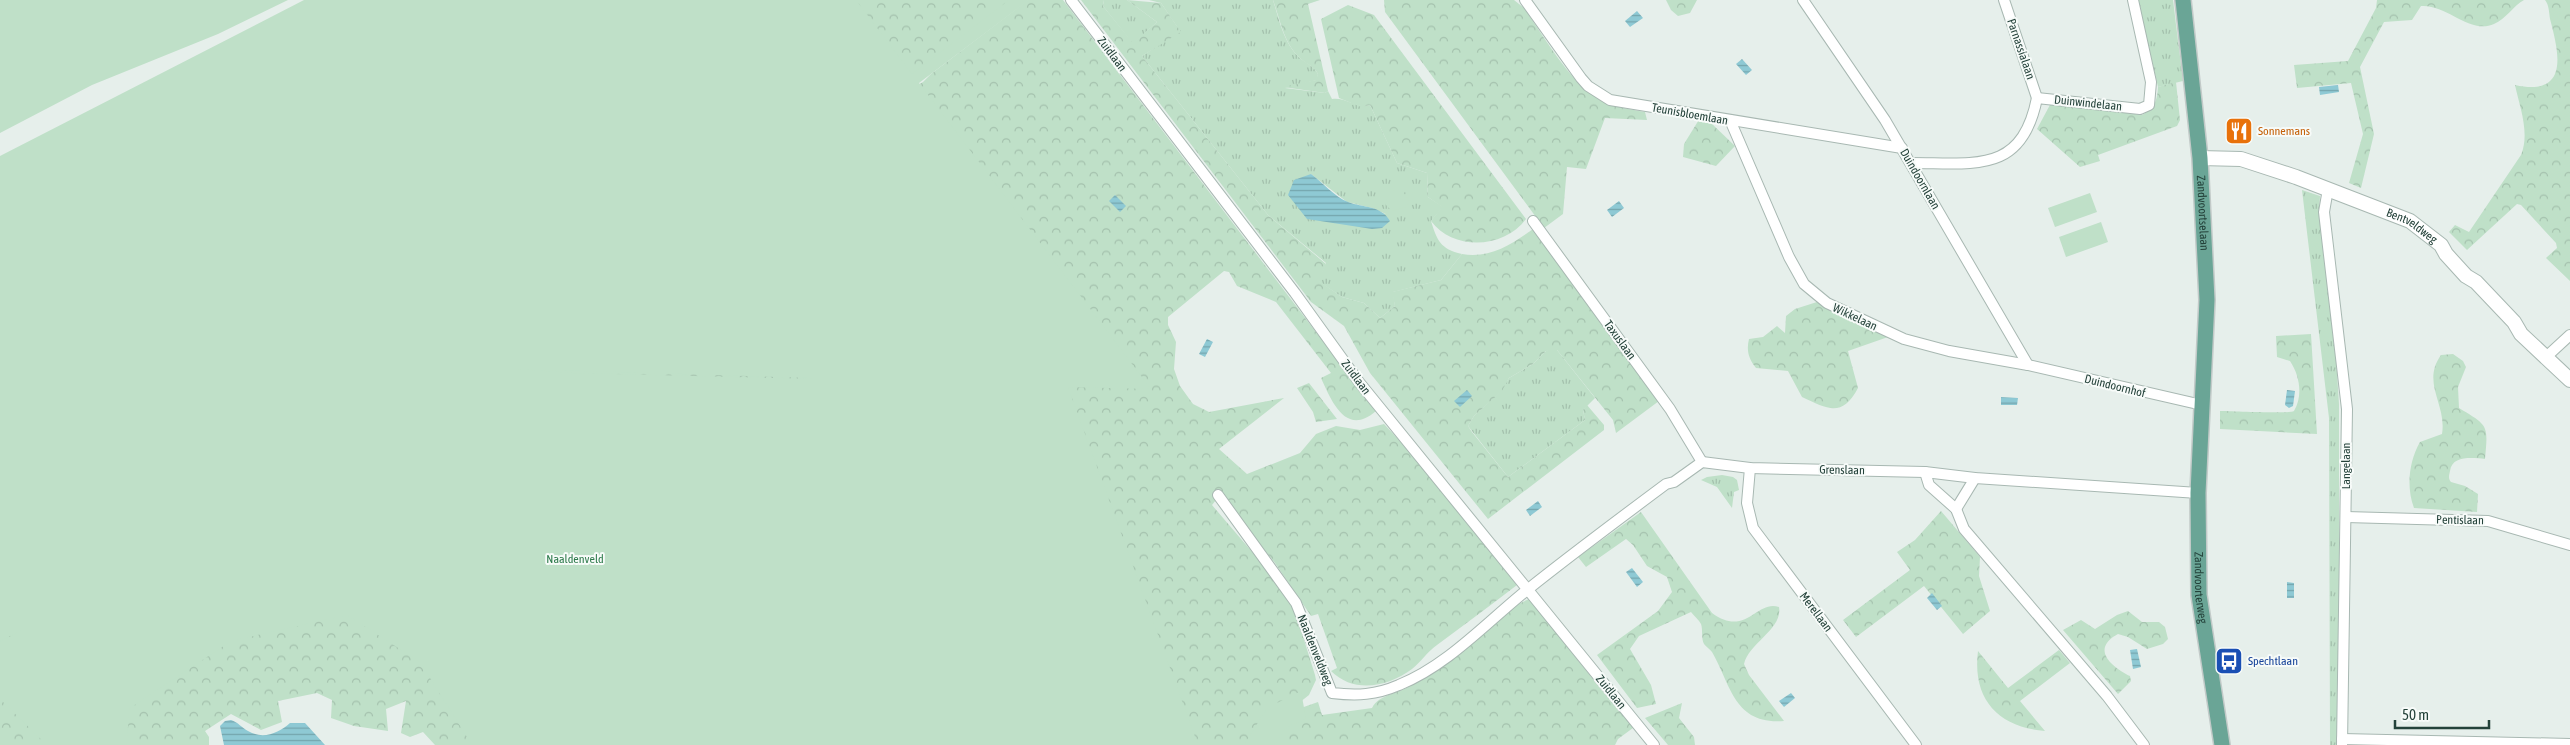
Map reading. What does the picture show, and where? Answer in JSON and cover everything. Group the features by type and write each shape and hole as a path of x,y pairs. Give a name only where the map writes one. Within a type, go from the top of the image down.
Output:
{"main road":[{"name":"Zandvoortselaan","path":"2183,0 2200,158 2207,300 2201,427"},
{"name":"Zandvoorterweg","path":"2201,427 2198,493 2199,595 2222,745"}],"street":[{"name":"Zuidlaan","path":"1072,0 1295,293 1359,382 1654,745"},
{"name":"Teunisbloemlaan","path":"1524,0 1568,62 1588,86 1610,100 1902,148"},
{"name":"Duindoornlaan","path":"1803,0 1870,97 1912,163 2028,365"},
{"name":"Parnassialaan","path":"2004,0 2037,98"},
{"name":"Duinwindelaan","path":"1912,163 1970,163 2000,156 2013,149 2022,139 2032,121 2037,98 2140,109 2150,105 2151,82 2133,0"},
{"name":"Wikkelaan","path":"1730,120 1789,257 1804,284 1827,303 1904,339 1958,353 2028,365"},
{"name":"Bentveldweg","path":"2200,158 2240,158 2410,220 2441,245 2446,254 2466,276 2476,282 2545,358 2570,380"},
{"name":"Langelaan","path":"2328,189 2324,212 2346,409 2342,742"},
{"name":"Taxuslaan","path":"1533,222 1670,409 1702,462"},
{"path":"2545,358 2570,335"},
{"name":"Duindoornhof","path":"2028,365 2188,404 2202,405"},
{"path":"1527,590 1666,484 1674,482 1702,462"},
{"name":"Grenslaan","path":"1702,462 1750,468 1925,472 1975,478 2198,493"},
{"name":"Merellaan","path":"1750,468 1747,503 1753,528 1916,745"},
{"path":"1925,472 1929,485 1956,509 1964,530 2108,696 2144,745"},
{"path":"1956,509 1975,478"},
{"name":"Naaldenveldweg","path":"1218,495 1296,603 1332,693 1355,696 1372,694 1400,685 1442,660 1527,590"},
{"name":"Pentislaan","path":"2346,517 2488,520 2570,545"},
{"path":"2342,742 2570,744"}],"green space":[{"path":"0,0 288,0 218,34 92,85 0,133"},
{"name":"Naaldenveld","path":"304,0 856,0 912,74 1009,0 1029,0 919,83 1151,389 1068,387 1198,745 472,745 420,662 347,615 231,641 130,708 126,745 47,745 0,699 0,642 24,629 0,641 0,156","holes":["518,369 813,378 573,373"]},
{"path":"815,0 1015,0 914,77"},
{"name":"Naaldenveld","path":"1028,0 1063,0 1376,411 1365,418 1356,420 1348,418 1341,413 1335,406 1321,378 1331,373 1276,302 1237,286 1229,272 1224,271 1168,317 1168,325 1176,342 1174,369 1180,386 1193,404 1209,412 1284,398 1219,449 1247,474 1300,453 1316,434 1336,426 1360,430 1384,424 1413,455 1517,585 1433,648 1412,669 1382,684 1371,685 1350,683 1331,671 1337,668 1318,614 1311,616 1275,563 1220,495 1212,505 1276,580 1295,611 1316,680 1309,695 1246,745 1135,745 224,591 83,745 0,745 0,616 923,82"},
{"path":"1081,0 1104,0 1103,6 1133,43 1157,22 1127,0 1161,3 1181,32 1142,56 1268,215 1326,264 1319,281 1342,297 1364,303 1380,318 1395,306 1392,292 1441,280 1462,254 1482,254 1500,249 1533,229 1659,401 1616,433 1613,420 1557,350 1546,351 1533,364 1509,378 1502,391 1474,416 1468,426 1472,432 1508,477 1585,420 1583,410 1587,405 1604,425 1604,430 1488,519 1370,373 1344,326 1311,302"},
{"path":"1104,0 1127,0 1157,22 1133,44 1103,6"},
{"path":"1149,0 1273,0 1290,46 1318,74 1317,80 1285,88 1325,93 1328,91 1332,99 1365,106 1370,105 1397,163 1427,173 1428,197 1443,207 1431,221 1435,233 1440,243 1462,254 1441,280 1393,292 1395,306 1380,318 1364,303 1342,297 1318,281 1326,263 1268,215 1142,56 1180,31 1161,3","holes":["1311,174 1347,202 1372,208 1386,214 1288,195"]},
{"path":"1273,0 1320,0 1308,4 1328,91 1325,93 1283,87 1316,80 1318,74 1290,46"},
{"path":"1384,0 1514,0 1524,8 1557,57 1576,81 1597,98 1608,104 1645,112 1647,120 1605,118 1586,169 1567,167 1563,214 1544,228 1385,12"},
{"path":"1666,0 1697,0 1690,13 1678,16 1671,10"},
{"path":"2138,0 2173,0 2183,81 2158,87"},
{"path":"2377,0 2524,0 2498,22 2485,26 2476,26 2440,10 2421,6 2412,20 2384,22 2360,67 2374,134 2361,188 2349,183 2363,134 2351,83 2297,88 2294,65 2348,61 2376,8"},
{"path":"2545,0 2570,0 2570,281 2546,258 2557,248 2556,243 2521,205 2517,204 2467,250 2449,232 2455,225 2469,232 2521,155 2525,138 2515,85 2533,87 2545,85 2553,78 2557,58 2556,45"},
{"path":"1348,5 1374,15 1526,219 1517,229 1492,241 1465,241 1452,238 1440,231 1431,221 1442,207 1428,197 1427,173 1397,163 1370,105 1361,107 1339,98 1321,19"},
{"path":"2176,82 2180,120 2177,126 2098,155 2100,161 2080,167 2037,129 2051,103 2142,115 2150,110 2154,104 2158,87"},
{"path":"1700,118 1709,121 1735,146 1716,166 1683,157 1684,144"},
{"path":"1402,190 1410,202 1406,207 1392,211 1385,204 1388,193"},
{"path":"2302,190 2320,196 2319,212 2333,313 2339,404 2339,745 2330,745 2329,418"},
{"path":"2090,193 2097,212 2055,227 2048,208"},
{"path":"2101,222 2108,242 2066,257 2059,237"},
{"path":"1817,302 1888,337 1848,351 1858,388 1846,404 1840,407 1834,408 1819,405 1802,397 1788,371 1756,368 1749,355 1749,339 1763,337 1777,326 1785,333 1786,316 1795,309"},
{"path":"2311,334 2317,434 2220,429 2220,411 2294,411 2299,399 2298,379 2290,361 2277,357 2276,336"},
{"path":"1551,349 1557,350 1595,398 1583,410 1585,420 1508,477 1468,426 1474,416 1501,391 1509,378 1533,364 1546,351"},
{"path":"2453,354 2463,361 2466,367 2458,387 2459,408 2481,423 2486,433 2486,439 2485,459 2469,458 2455,462 2449,478 2451,482 2465,486 2478,494 2477,512 2414,508 2410,492 2411,466 2416,449 2420,442 2442,434 2443,423 2433,375 2441,355"},
{"path":"1309,383 1337,419 1316,422 1313,412 1297,388"},
{"path":"1722,475 1733,477 1737,480 1739,490 1734,492 1732,508 1717,487 1701,480 1707,477"},
{"path":"1941,511 1980,557 1979,576 1990,611 1963,634 1924,586 1856,637 1843,620 1910,570 1897,552 1915,540"},
{"path":"1641,512 1712,613 1724,620 1734,621 1742,620 1764,608 1771,606 1779,607 1779,615 1776,622 1752,649 1744,664 1749,675 1784,721 1767,721 1754,717 1744,710 1736,700 1712,652 1704,644 1701,624 1691,612 1639,636 1630,649 1651,685 1656,704 1637,708 1597,655 1658,611 1672,592 1667,577 1647,566 1633,545 1626,539 1586,567 1578,557"},
{"path":"328,596 719,745 435,745 423,732 410,737 401,733 406,701 386,709 388,731 354,726 331,718 332,700 317,693 278,701 282,722 261,730 231,714 205,731 209,737 209,745 100,745 118,691"},
{"path":"1529,599 1604,693 1637,725 1618,739 1615,745 1255,745 1298,709 1318,702 1322,715 1372,708 1375,703 1409,687 1453,657 1514,606"},
{"path":"2128,611 2142,622 2159,622 2165,627 2168,639 2163,644 2147,649 2128,637 2118,634 2110,640 2106,646 2105,652 2107,657 2117,668 2130,676 2131,681 2118,694 2063,630 2081,620 2095,629 2117,615"},
{"path":"2059,650 2070,663 2020,701 2045,731 2014,724 1992,708 1984,696 1979,683 1977,668 1978,651 2008,688"},
{"path":"1301,691 1306,719 1287,727 1274,745 1244,745 1267,708"},
{"path":"1682,703 1679,718 1694,737 1695,745 1668,745 1645,718"}],"water":[{"path":"1637,11 1643,18 1630,27 1625,21"},
{"path":"1742,59 1752,70 1746,75 1736,64"},
{"path":"2338,85 2339,92 2320,95 2319,87"},
{"path":"1311,174 1343,200 1382,212 1390,221 1382,228 1372,229 1307,219 1288,195 1294,180"},
{"path":"1115,195 1126,206 1120,212 1109,201"},
{"path":"1619,201 1624,208 1612,217 1607,210"},
{"path":"1207,339 1213,342 1205,357 1199,354"},
{"path":"1467,390 1472,396 1460,407 1454,401"},
{"path":"2287,390 2295,391 2293,406 2289,408 2285,405"},
{"path":"2001,397 2018,398 2017,405 2001,405"},
{"path":"1538,501 1542,507 1530,516 1526,510"},
{"path":"1632,568 1643,582 1637,587 1626,572"},
{"path":"2287,582 2294,583 2294,598 2287,598"},
{"path":"1932,593 1942,606 1937,610 1927,598"},
{"path":"2137,649 2141,667 2133,669 2130,650"},
{"path":"1791,693 1795,698 1784,707 1779,701"},
{"path":"231,720 248,731 259,735 276,732 290,723 305,723 325,745 224,745 220,726 225,721"}],"place":[{"name":"Sonnemans","path":"2239,131"},
{"name":"Spechtlaan","path":"2229,661"}]}
